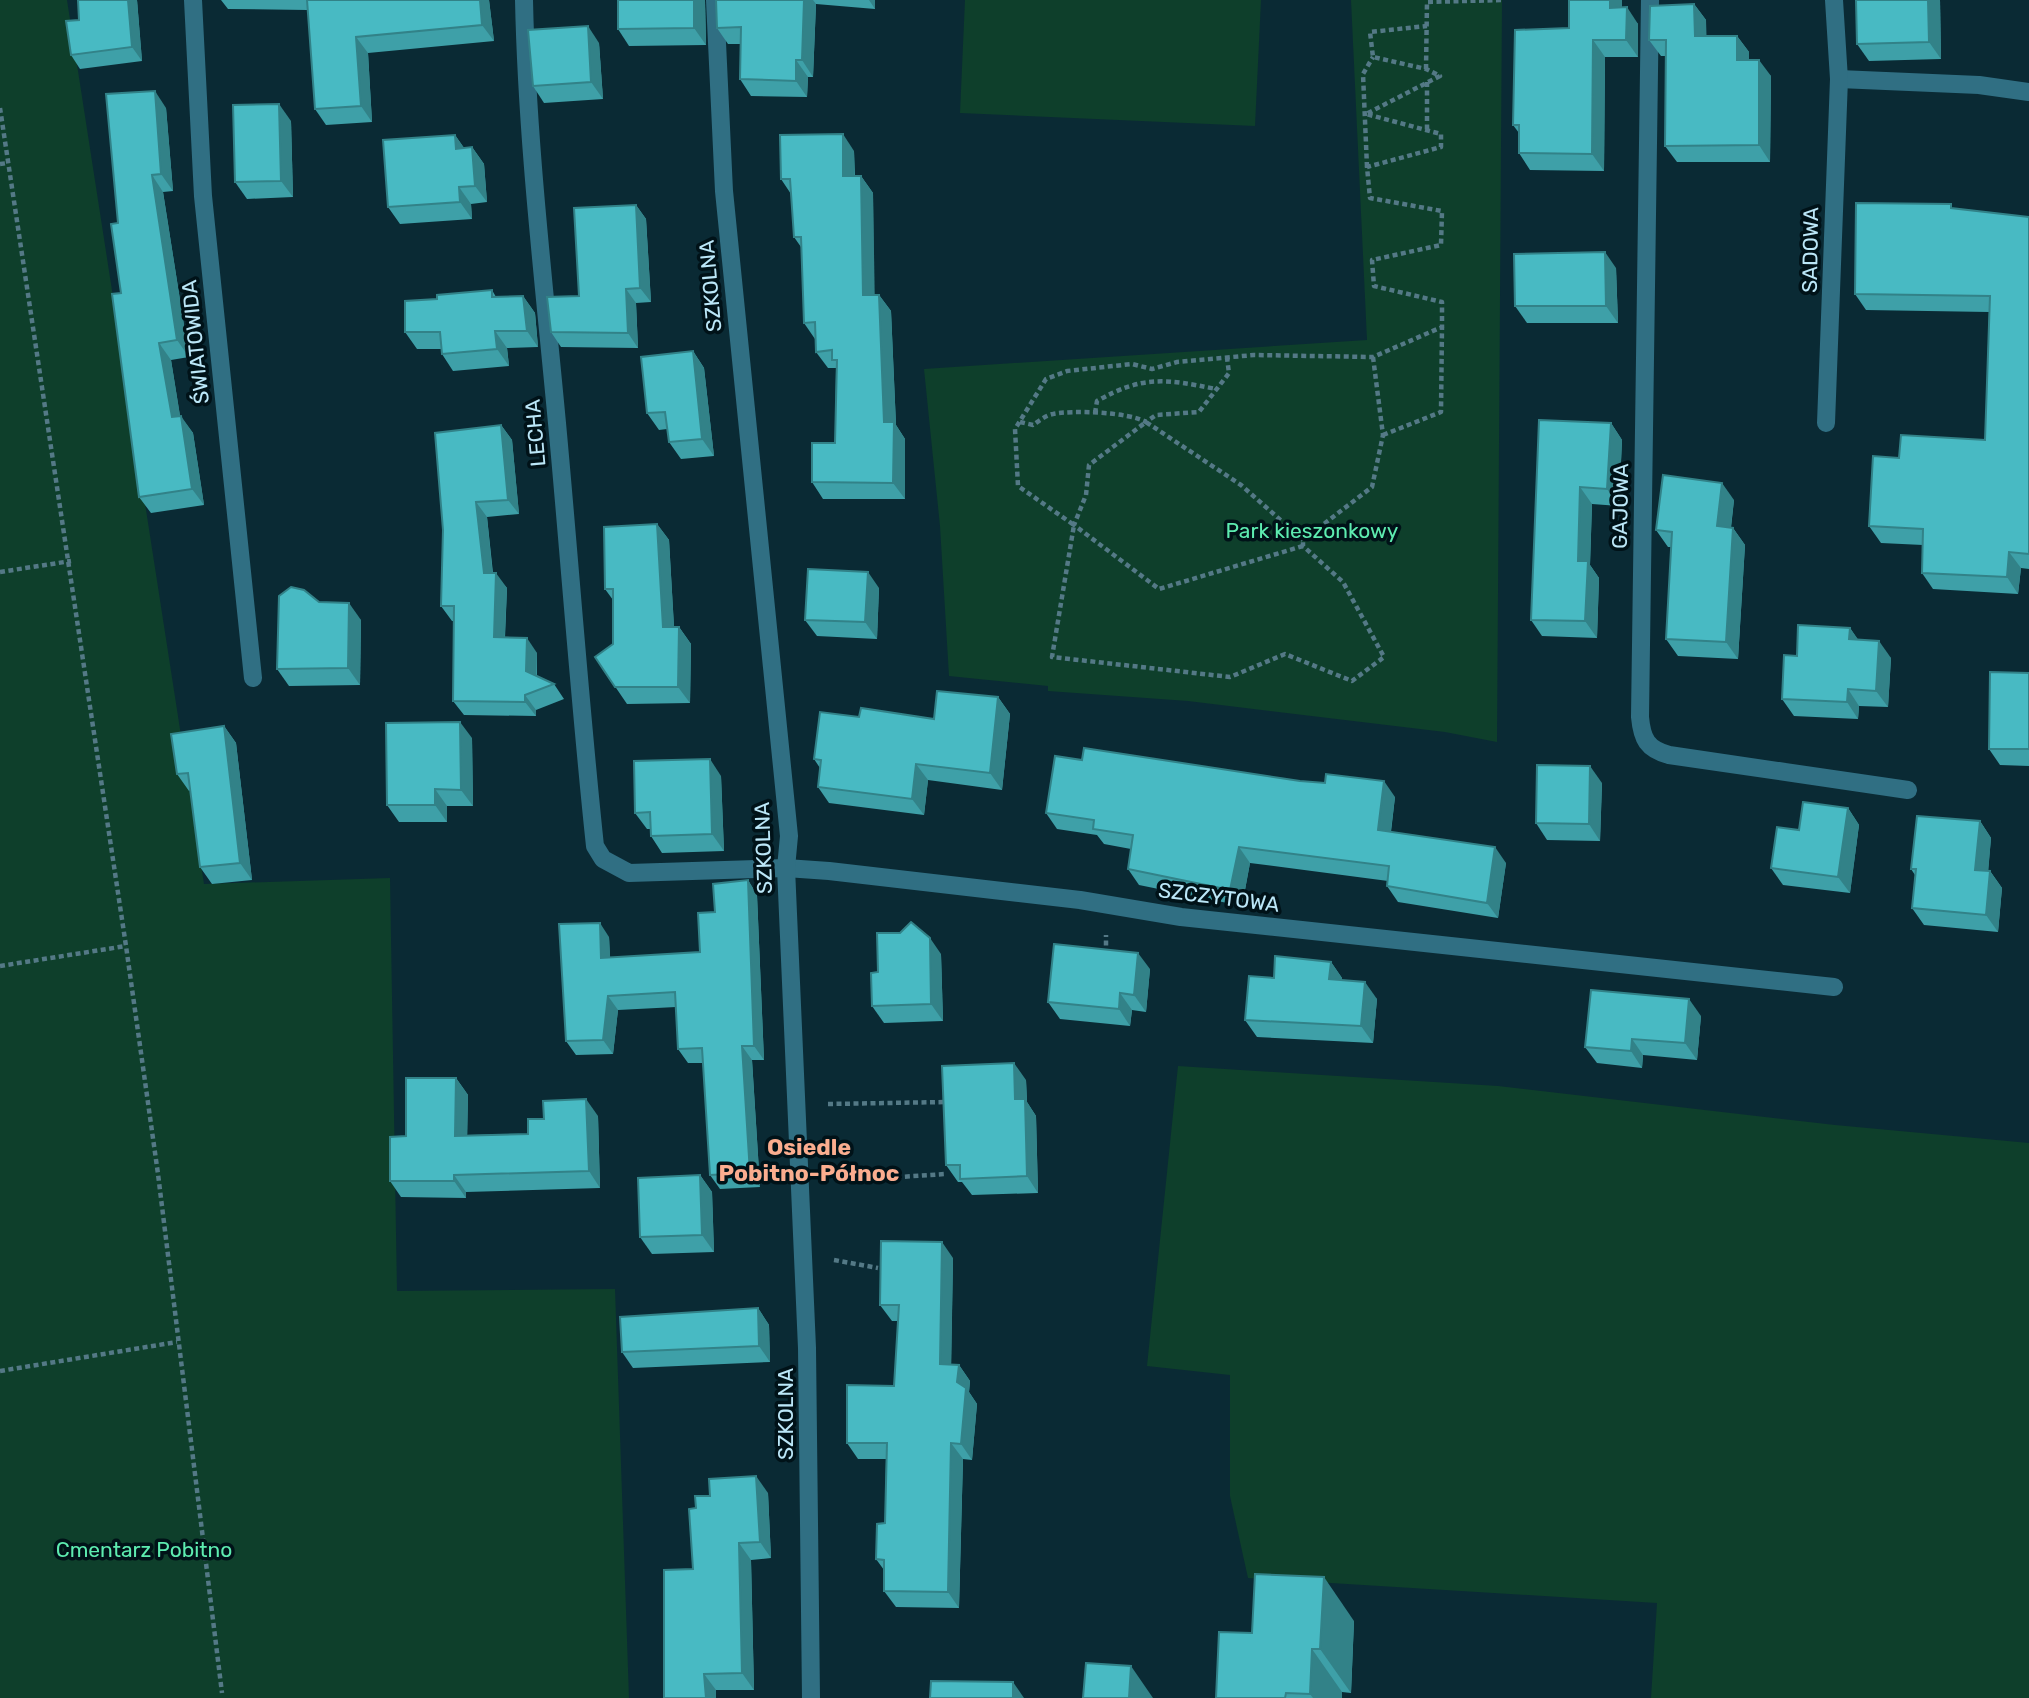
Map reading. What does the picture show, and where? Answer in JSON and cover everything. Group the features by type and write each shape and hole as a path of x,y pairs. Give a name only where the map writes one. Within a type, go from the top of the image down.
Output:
{"street":[{"name":"ŚWIATOWIDA","path":"194,0 193,37 202,196 253,678"},
{"name":"LECHA","path":"524,0 525,66 583,731 595,846 603,859"},
{"name":"SZKOLNA","path":"715,0 724,191 789,836 786,868 804,1259 811,1698"},
{"name":"GAJOWA","path":"1650,0 1640,703 1646,744 1654,751 1669,755 1908,790"},
{"name":"SADOWA","path":"1826,422 1839,79 1834,0"},
{"path":"1839,79 1979,85 2029,92"},
{"name":"SZCZYTOWA","path":"603,859 629,873 786,868 1080,900 1257,925 1834,987"}],"path":[{"path":"1426,69 1427,2 1504,0"},
{"path":"1383,435 1441,412 1442,302 1374,286 1372,260 1441,245 1442,211 1370,198 1363,74 1373,57 1370,32 1427,26"},
{"path":"1366,114 1440,76 1426,69 1373,57"},
{"path":"1427,82 1427,130"},
{"path":"0,108 71,561 158,1174 222,1693"},
{"path":"1366,114 1441,134 1441,147 1367,167"},
{"path":"0,164 8,163"},
{"path":"1373,357 1383,435 1372,487 1303,543 1159,589 1018,486 1015,429 1046,379 1067,371 1132,364 1152,369 1177,362 1254,355 1373,357 1442,327"},
{"path":"1020,422 1033,425 1052,414 1096,413 1139,418 1146,422 1241,485 1343,582 1384,657 1352,681 1284,654 1230,677 1052,657 1074,525 1086,495 1089,465 1146,422 1156,415 1199,412 1229,373 1227,358"},
{"path":"1096,413 1097,401 1122,387 1167,379 1216,389"},
{"path":"0,572 71,561"},
{"path":"0,965 126,946"},
{"path":"798,1104 946,1102"},
{"path":"854,1180 946,1174"},
{"path":"804,1259 836,1260 878,1268"},
{"path":"0,1371 177,1342"}],"green space":[{"name":"Cmentarz Pobitno","path":"0,0 67,0 204,884 390,878 397,1291 615,1289 629,1698 0,1698"},
{"path":"965,0 1261,0 1255,126 960,113"},
{"name":"Park kieszonkowy","path":"1351,0 1502,0 1497,742 1445,732 1188,701 1048,691 1048,686 949,676 940,526 924,369 1367,340"},
{"path":"1178,1066 1498,1086 1835,1125 2029,1143 2029,1698 1651,1698 1657,1603 1248,1578 1230,1496 1230,1375 1147,1366"}],"building":[{"path":"78,0 128,0 132,47 71,55 66,21 79,20"},
{"path":"307,0 480,0 482,25 356,37 361,106 315,109"},
{"path":"618,0 694,0 694,28 618,29"},
{"path":"716,0 804,0 802,60 796,60 796,81 740,79 741,27 717,28"},
{"path":"1569,0 1610,0 1610,8 1627,7 1626,40 1593,40 1592,154 1519,153 1519,125 1513,125 1515,30 1569,28"},
{"path":"1856,0 1928,0 1929,42 1857,44"},
{"path":"1694,4 1695,36 1737,36 1737,60 1759,60 1759,145 1665,146 1666,40 1649,40 1650,6"},
{"path":"588,26 591,82 533,86 528,30"},
{"path":"155,91 161,174 152,175 177,340 159,343 172,417 181,416 192,489 139,497 112,294 121,293 111,224 118,223 106,94"},
{"path":"279,104 281,181 235,182 233,105"},
{"path":"843,134 843,176 861,176 863,295 879,295 884,422 894,422 893,483 812,482 812,443 835,443 837,360 832,360 832,350 816,352 815,322 804,323 801,237 794,237 790,179 781,179 780,135"},
{"path":"455,135 456,149 472,147 475,186 459,187 460,202 388,207 383,140"},
{"path":"1856,203 1951,204 1951,208 2029,217 2029,554 2009,552 2007,577 1922,573 1923,529 1869,526 1873,456 1899,458 1901,435 1985,440 1990,296 1855,294"},
{"path":"636,205 640,288 626,289 628,333 551,332 547,297 579,296 574,208"},
{"path":"1605,252 1606,306 1515,306 1514,254"},
{"path":"492,290 492,297 523,296 527,331 495,331 497,349 442,354 440,332 405,332 405,301"},
{"path":"693,351 702,439 669,442 665,412 647,413 641,357"},
{"path":"1539,420 1611,423 1607,489 1580,487 1578,561 1588,561 1585,621 1531,620"},
{"path":"501,425 508,500 476,502 484,573 496,573 494,637 527,638 526,671 554,684 525,695 525,702 453,701 454,606 441,606 443,530 435,433"},
{"path":"1663,475 1722,483 1717,526 1733,528 1726,642 1666,639 1672,532 1656,530"},
{"path":"657,524 663,627 679,627 678,687 615,687 595,657 613,644 613,589 605,589 604,527"},
{"path":"808,569 868,572 865,622 805,620"},
{"path":"291,587 304,590 319,602 349,603 348,668 277,669 279,596"},
{"path":"1798,625 1850,628 1849,639 1879,641 1876,691 1848,689 1847,702 1782,699 1784,655 1797,656"},
{"path":"1990,672 2029,673 2029,749 1989,749"},
{"path":"937,691 998,697 990,773 916,764 912,799 818,787 821,760 814,759 820,712 859,717 861,708 934,719"},
{"path":"460,722 461,790 435,789 435,805 387,805 386,723"},
{"path":"224,726 240,863 200,867 188,773 177,774 171,734"},
{"path":"1084,748 1300,781 1325,783 1326,774 1384,781 1378,830 1495,847 1487,903 1387,886 1389,866 1239,847 1230,890 1128,869 1133,835 1093,829 1094,820 1046,813 1055,756 1082,760"},
{"path":"710,759 712,834 651,836 650,812 635,813 634,761"},
{"path":"1537,765 1590,766 1589,824 1536,823"},
{"path":"1803,802 1848,808 1838,877 1771,868 1777,827 1799,830"},
{"path":"1917,816 1980,821 1975,870 1990,871 1986,915 1912,908 1916,869 1911,869"},
{"path":"748,880 754,1046 742,1046 750,1173 710,1175 702,1048 678,1049 675,992 608,996 603,1040 566,1041 559,924 600,923 601,958 700,952 698,913 715,912 713,884"},
{"path":"911,922 930,938 931,1004 872,1006 871,973 878,972 877,933 900,933"},
{"path":"1054,944 1138,953 1134,995 1120,993 1119,1009 1048,1002"},
{"path":"1275,956 1331,962 1329,979 1365,982 1361,1026 1245,1020 1249,976 1274,978"},
{"path":"1591,990 1689,999 1685,1043 1632,1039 1631,1051 1585,1047"},
{"path":"1014,1063 1015,1099 1025,1099 1027,1176 960,1179 960,1165 946,1165 942,1066"},
{"path":"406,1078 456,1078 455,1136 528,1134 528,1119 544,1119 543,1101 586,1099 589,1171 454,1175 454,1181 390,1181 390,1137 406,1136"},
{"path":"700,1175 702,1235 640,1237 638,1178"},
{"path":"881,1241 942,1242 940,1364 959,1365 957,1382 966,1388 961,1444 951,1443 948,1592 884,1591 884,1560 876,1559 877,1524 885,1523 887,1443 847,1443 847,1385 894,1386 899,1305 880,1305"},
{"path":"758,1308 759,1346 622,1352 620,1317"},
{"path":"756,1476 760,1542 739,1543 742,1673 704,1674 706,1698 664,1698 664,1570 693,1569 689,1509 696,1508 695,1496 710,1496 709,1479"},
{"path":"1255,1574 1324,1577 1320,1649 1312,1649 1310,1694 1286,1693 1285,1698 1216,1698 1219,1632 1252,1633"},
{"path":"1086,1663 1131,1666 1129,1698 1083,1698"},
{"path":"931,1681 1013,1682 1013,1698 930,1698"}],"district":[{"name":"Osiedle Pobitno-Północ","path":"809,1160"}]}
